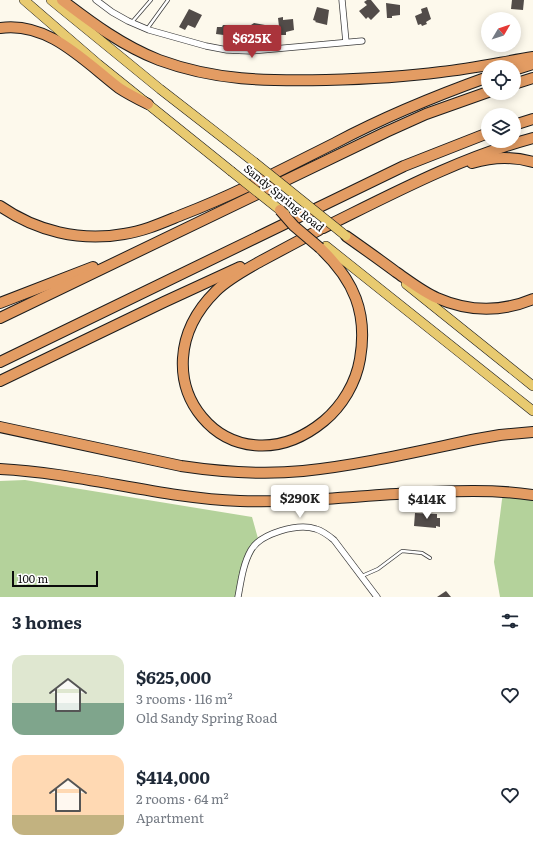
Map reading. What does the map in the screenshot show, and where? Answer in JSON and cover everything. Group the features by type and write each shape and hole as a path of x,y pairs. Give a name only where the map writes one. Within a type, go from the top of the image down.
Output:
{"highway":[{"path":"62,0 116,39 139,51 178,66 221,77 272,80 356,79 442,72 533,57"},
{"path":"0,28 24,28 44,34 61,43 120,89 148,104"},
{"path":"521,68 533,64"},
{"path":"521,82 533,78"},
{"path":"0,206 11,214 30,223 66,234 105,236 139,231 231,194 419,103 481,80"},
{"path":"0,318 386,132 426,114 481,94"},
{"path":"521,122 533,119"},
{"path":"0,362 404,166 481,136"},
{"path":"0,381 164,302 320,230 414,182 486,152 533,138"},
{"path":"370,205 473,162 506,157 521,158 533,162"},
{"path":"280,210 294,226 323,247 346,277 354,292 360,310 362,326 362,346 359,364 355,378 339,406 316,428 287,441 272,444 240,443 213,428 200,415 191,401 186,388 183,372 185,343 190,329 204,304 216,291 230,280 320,230"},
{"path":"346,236 425,292 449,303 487,309 513,306 533,299"},
{"path":"0,303 145,248"},
{"path":"0,427 181,466 208,470 267,472 301,471 334,467 477,438 533,432"},
{"path":"0,469 52,474 176,494 238,501 286,500 448,491 503,492 533,495"}],"main road":[{"name":"Sandy Spring Road","path":"24,0 66,37 280,210"},
{"name":"Sandy Spring Road","path":"51,0 160,89 254,162 533,386"},
{"name":"Sandy Spring Road","path":"323,247 531,410"}],"street":[{"path":"96,0 112,12 131,23 206,46 227,50 251,51 362,41"},
{"path":"342,0 346,42"},
{"path":"238,597 242,575 252,548 269,535 292,528 315,528 334,540 377,597"}],"lane":[{"path":"131,23 151,0"},
{"path":"147,29 168,0"},
{"path":"362,576 378,569 402,551 422,553 430,558"}],"green space":[{"path":"25,480 252,517 259,542 242,575 238,597 0,597 0,481"},
{"path":"503,492 533,495 533,597 500,597 494,562"}],"building":[{"path":"371,0 380,11 371,20 368,17 366,19 359,11 367,5 364,2"},
{"path":"512,0 524,0 523,10 511,9"},
{"path":"386,3 400,5 400,15 387,18"},
{"path":"317,7 329,10 327,25 315,22 316,21 313,20"},
{"path":"427,7 431,19 426,22 427,24 422,26 421,24 418,25 415,16 422,13 421,9"},
{"path":"189,9 202,15 195,28 188,25 185,30 179,27"},
{"path":"283,17 283,20 293,19 294,30 286,32 286,35 280,35 278,18"},
{"path":"254,23 265,25 265,34 258,34 258,37 252,37 251,25"},
{"path":"223,25 228,25 228,27 232,28 231,36 216,34 217,27 222,27"},
{"path":"415,513 437,514 437,518 440,518 440,527 414,526"},
{"path":"446,591 451,597 437,597"}]}
